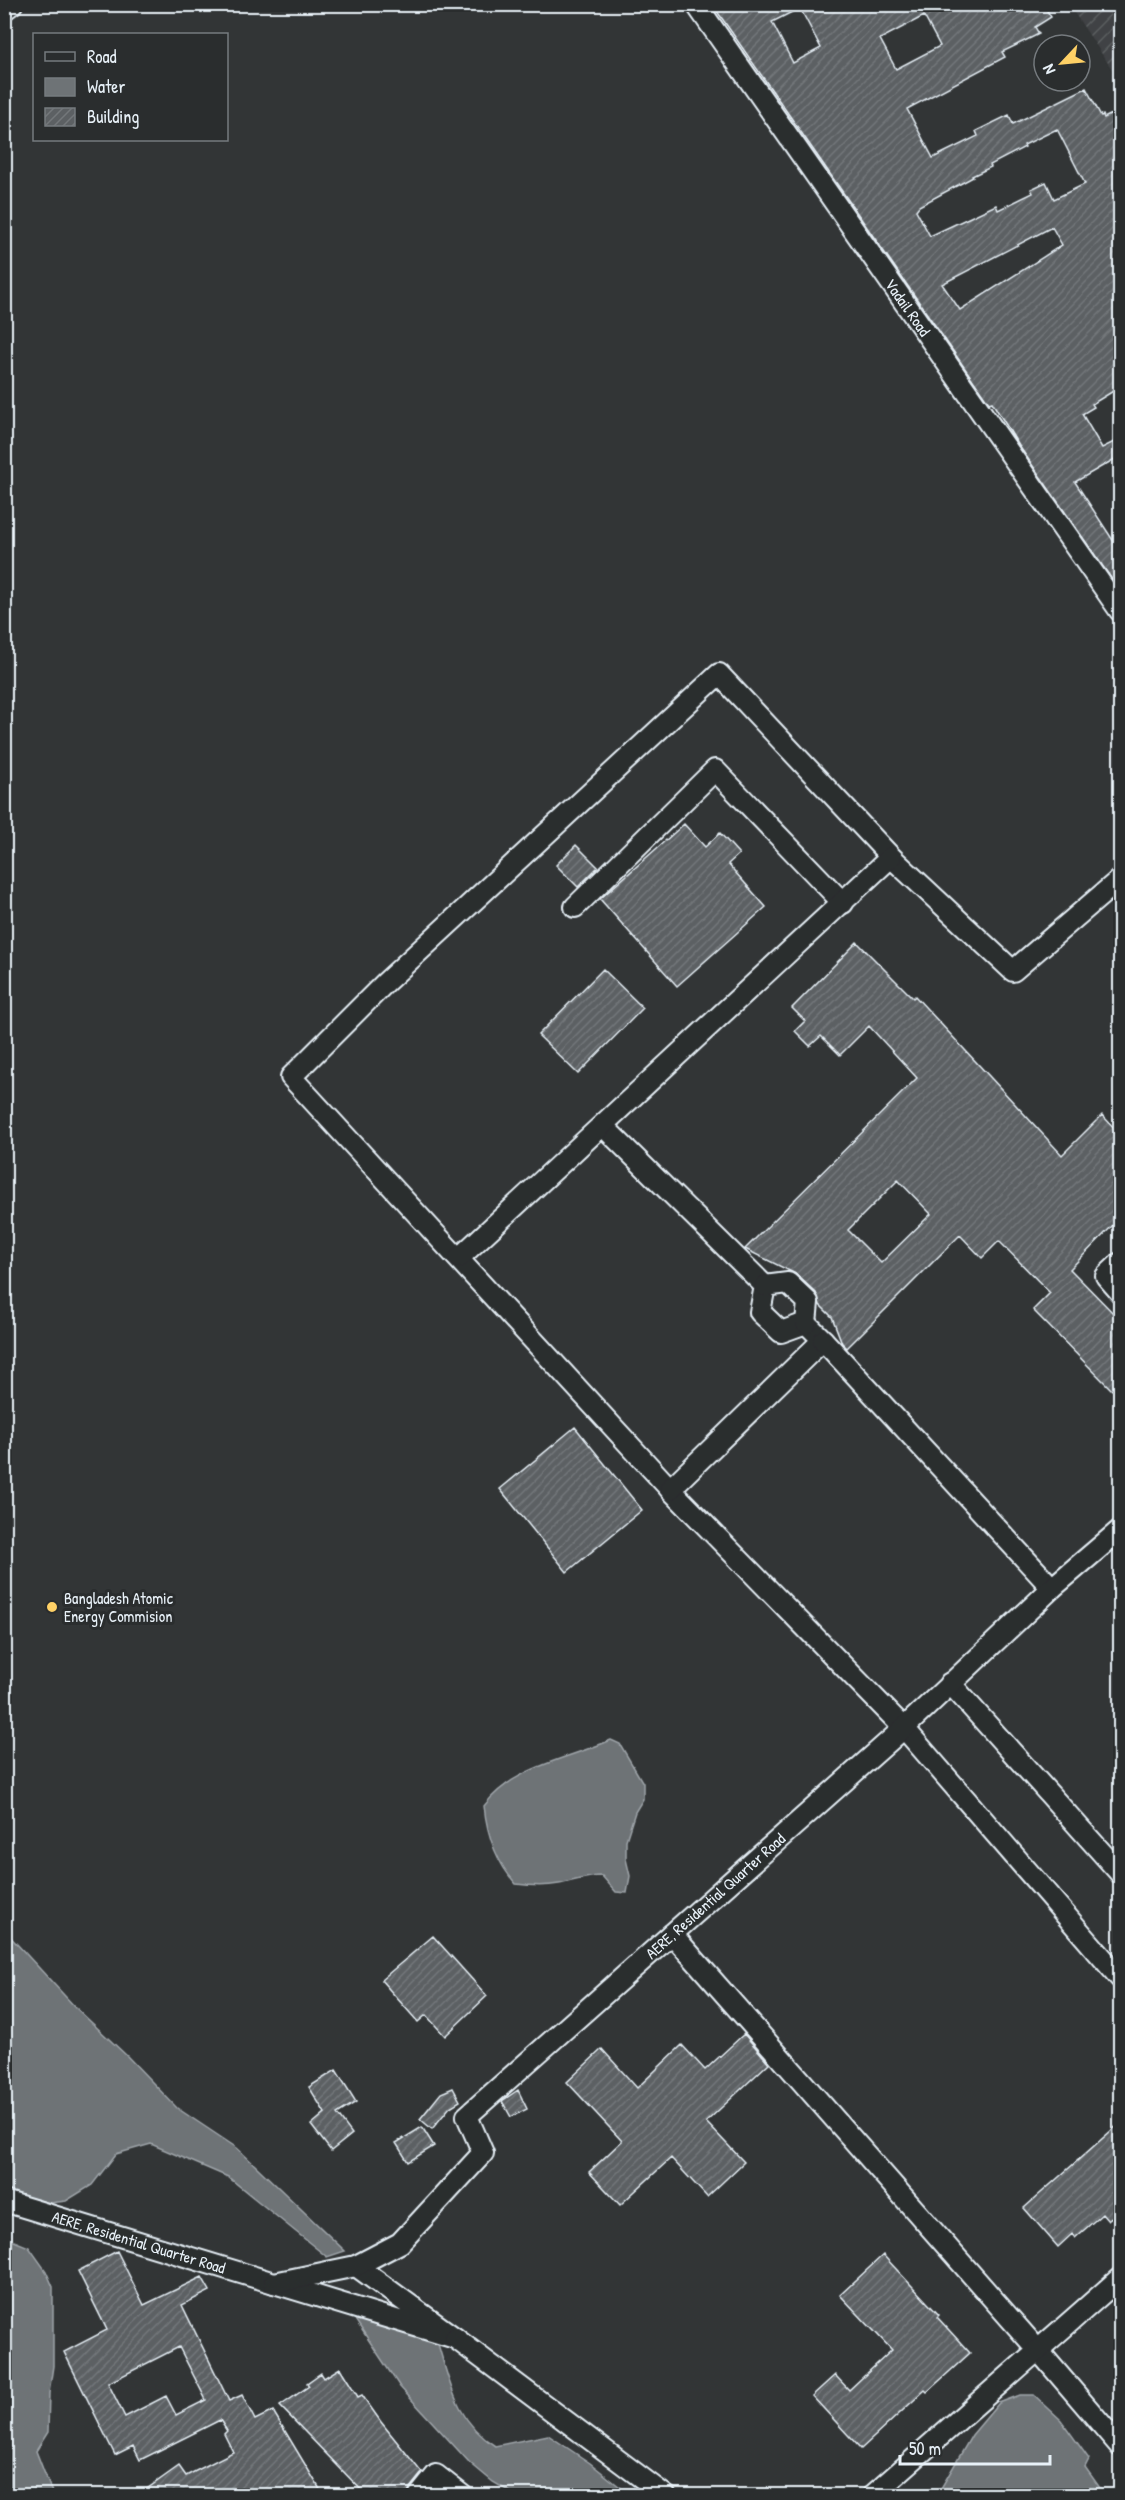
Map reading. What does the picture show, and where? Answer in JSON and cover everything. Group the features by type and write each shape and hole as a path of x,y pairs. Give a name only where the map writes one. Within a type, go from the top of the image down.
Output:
{"street":[{"path":"4,10 12,4"},
{"name":"Vadail Road","path":"696,4 1120,611"},
{"path":"1120,879 1013,971 891,857 719,674 386,982 291,1077 670,1489 904,1728 1120,1978"},
{"path":"575,907 715,770 843,903"},
{"path":"459,1258 891,857"},
{"path":"603,1126 765,1286"},
{"path":"1120,1263 1106,1276 1120,1292"},
{"path":"765,1286 788,1283 808,1302 806,1323"},
{"path":"765,1286 760,1312 781,1332 806,1323"},
{"path":"806,1323 1052,1587"},
{"path":"670,1489 823,1340"},
{"name":"AERE, Residential Quarter Road","path":"274,2283 356,2265 400,2243 483,2152 467,2116 904,1728 1052,1587 1120,1530"},
{"path":"950,1683 1120,1873"},
{"path":"672,1934 1120,2446"},
{"name":"AERE, Residential Quarter Road","path":"4,2201 455,2338"},
{"path":"356,2265 666,2496"},
{"path":"872,2496 1120,2278"},
{"path":"419,2496 436,2475 463,2496"}],"shaded area":[{"path":"1069,5 1120,5 1120,81 1092,39 1092,33 1088,33"}],"water":[{"path":"611,1740 620,1744 643,1783 643,1799 635,1812 626,1840 626,1859 630,1876 627,1893 616,1892 602,1876 548,1886 516,1884 498,1857 487,1827 484,1806 510,1781 543,1765"},
{"path":"4,1930 75,2007 177,2108 237,2148 345,2251 327,2257 228,2177 151,2144 116,2154 92,2185 66,2201 50,2203 5,2191"},
{"path":"4,2237 29,2247 46,2271 53,2287 53,2366 49,2393 48,2432 36,2451 53,2495 5,2495"},
{"path":"354,2318 437,2341 451,2387 463,2413 471,2425 495,2446 548,2435 590,2463 630,2495 515,2495 493,2482 469,2462 400,2387"},
{"path":"1020,2395 1034,2395 1061,2420 1089,2459 1085,2467 1105,2495 937,2495 972,2435 999,2403"}],"building":[{"path":"712,4 1043,4 1051,17 1035,27 1038,33 1032,33 1032,37 1002,52 1005,57 907,109 933,158 978,136 976,131 1009,115 1013,124 1076,93 1089,93 1104,118 1120,110 1120,387 1092,404 1094,407 1082,414 1102,448 1120,439 1120,456 1075,482 1120,551 1120,591 1019,446 992,402 989,403","holes":["800,8 821,48 793,63 772,22","924,16 940,46 896,69 880,39","1057,129 1085,184 1054,199 1046,182 1031,189 1033,193 998,210 996,205 930,236 916,210 919,206 991,167 990,165 1025,147 1024,145","1052,227 1062,245 960,310 942,284"]},
{"path":"684,824 705,847 720,833 739,854 728,864 766,907 677,986 600,899"},
{"path":"576,845 598,867 578,887 556,865"},
{"path":"857,942 913,998 915,996 1062,1155 1102,1115 1120,1134 1120,1218 1070,1269 1120,1320 1120,1382 1112,1390 1033,1310 1050,1293 999,1241 982,1258 960,1235 847,1348 842,1343 832,1317 820,1305 816,1293 796,1274 745,1249 917,1078 869,1026 840,1055 821,1036 810,1046 795,1031 805,1021 792,1008","holes":["898,1180 931,1214 881,1263 848,1230"]},
{"path":"603,969 643,1008 578,1074 538,1035"},
{"path":"575,1427 642,1510 567,1572 500,1489"},
{"path":"433,1936 487,1996 445,2036 426,2015 418,2022 381,1980"},
{"path":"744,2034 769,2063 706,2122 744,2162 707,2197 671,2158 620,2205 589,2172 622,2141 567,2082 602,2049 637,2088 682,2045 705,2070"},
{"path":"336,2070 356,2102 337,2114 352,2134 331,2151 311,2125 325,2113 309,2087"},
{"path":"453,2088 460,2101 450,2107 432,2129 420,2119 441,2093"},
{"path":"518,2090 527,2109 511,2117 502,2101"},
{"path":"1120,2123 1120,2210 1108,2221 1102,2214 1075,2238 1072,2234 1058,2247 1024,2208"},
{"path":"422,2127 434,2146 408,2162 396,2143"},
{"path":"117,2251 144,2305 202,2277 210,2291 182,2305 229,2401 242,2395 255,2420 273,2411 324,2496 137,2496 179,2466 186,2476 233,2452 224,2434 227,2431 220,2420 140,2460 133,2446 115,2455 64,2352 107,2330 78,2271","holes":["179,2347 206,2400 176,2415 166,2396 125,2417 108,2383"]},
{"path":"883,2255 939,2315 937,2317 970,2353 927,2392 925,2390 861,2449 812,2396 835,2375 849,2390 892,2350 840,2295"},
{"path":"340,2368 358,2397 362,2395 422,2473 410,2488 407,2496 367,2496 280,2406 309,2386 307,2383 321,2373 324,2378"}],"place":[{"name":"Bangladesh Atomic Energy Commision","path":"52,1607"}]}
